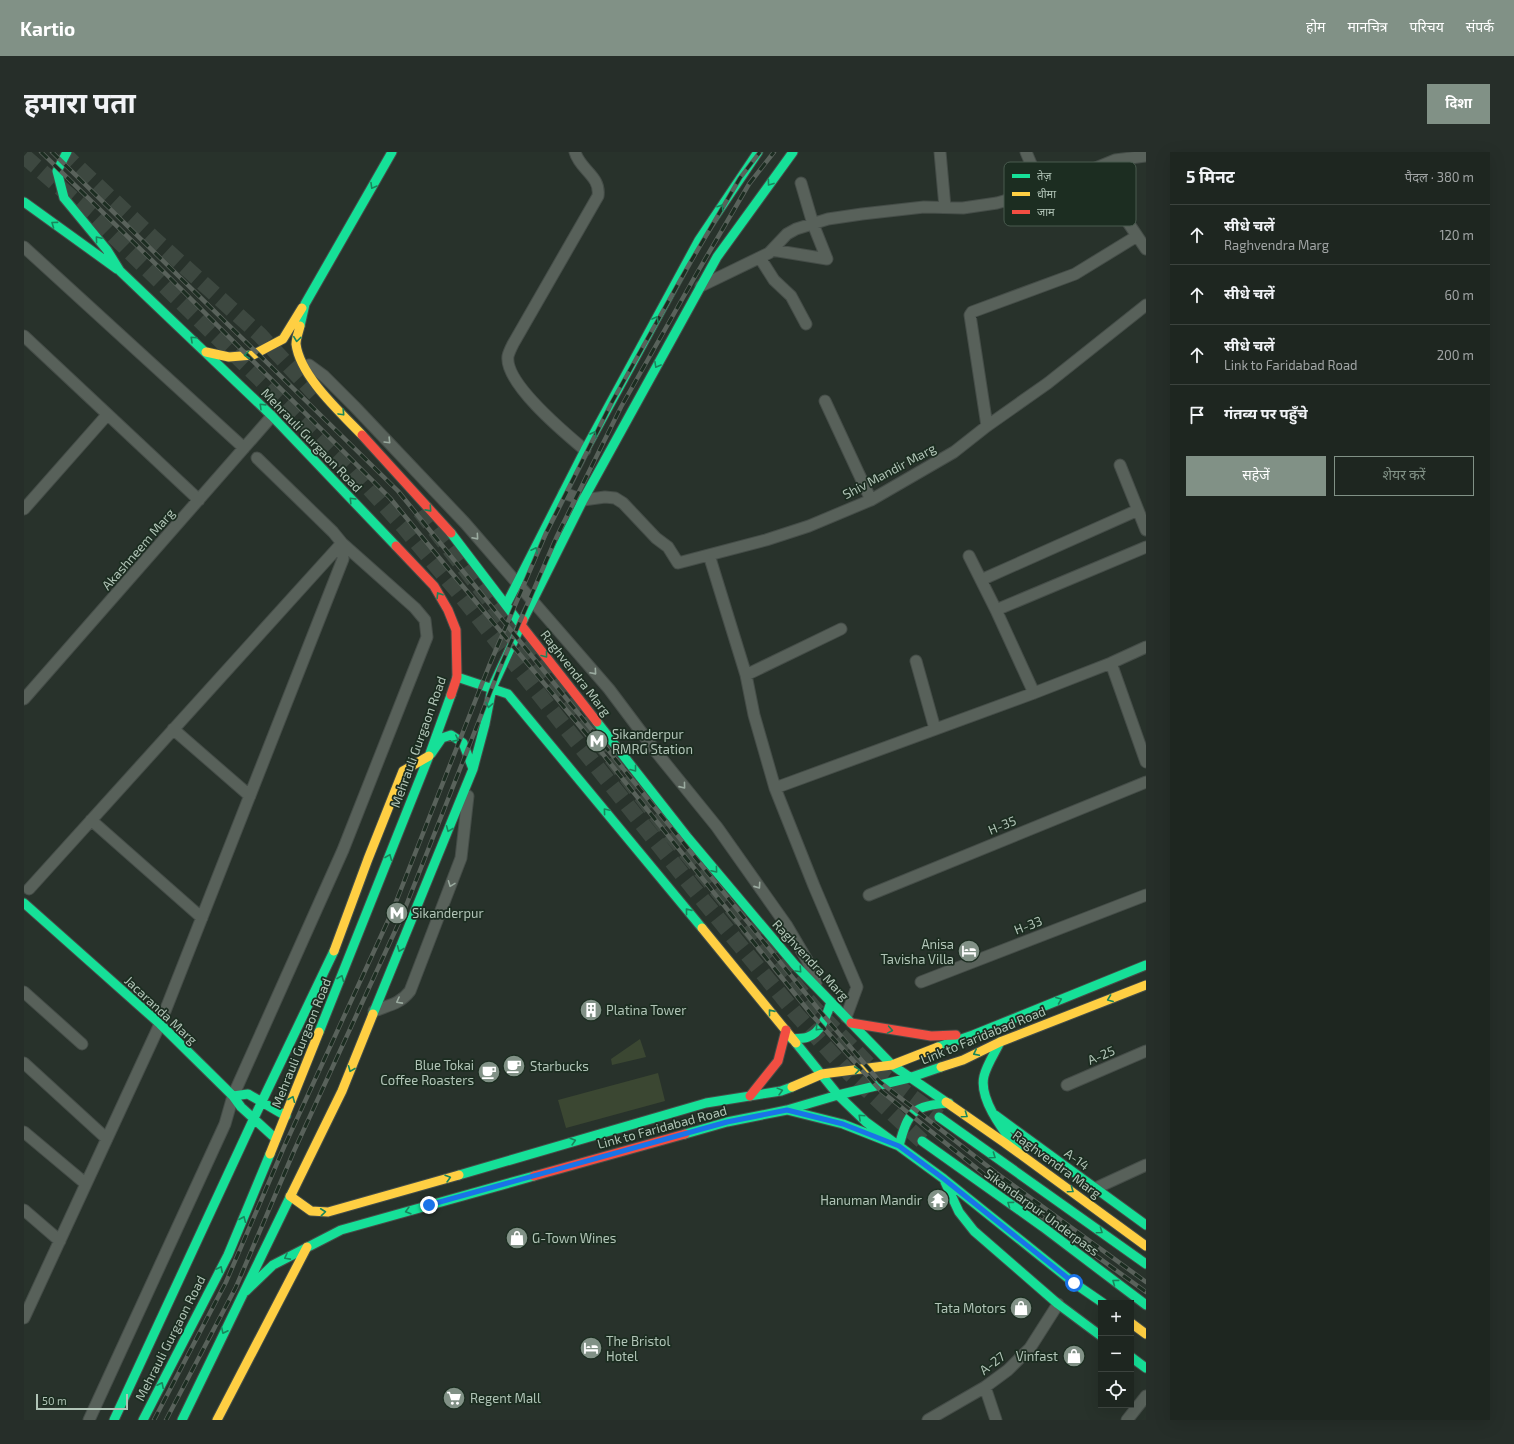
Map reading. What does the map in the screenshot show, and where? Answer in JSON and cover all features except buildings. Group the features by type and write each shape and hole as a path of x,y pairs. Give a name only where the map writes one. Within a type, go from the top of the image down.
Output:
{"main road":[{"name":"Mehrauli Gurgaon Road","path":"67,152 57,171 64,198 107,250 120,271 272,416 434,586 448,610 456,630 457,677 429,756 286,1116 228,1255 143,1420"},
{"path":"206,352 229,357 253,355 283,339 305,304 392,152"},
{"path":"506,605 518,585 585,450 699,240 758,152"},
{"path":"182,1420 342,1091 471,773 485,724 492,688 532,601 583,500 700,286 717,257 794,152"},
{"path":"24,202 120,271"},
{"path":"305,304 296,342 299,357 315,384 448,529 521,625"},
{"name":"Raghvendra Marg","path":"521,625 688,838 795,965 892,1065 1020,1153 1146,1246"},
{"path":"457,677 508,694 838,1095 866,1122 944,1179 1074,1283 1099,1300"},
{"path":"114,1420 254,1118 332,957 368,859 403,771 429,756 442,738 450,735 463,743 471,773"},
{"name":"Jacaranda Marg","path":"24,903 160,1024 233,1096 241,1107 276,1139"},
{"name":"Link to Faridabad Road","path":"290,1196 305,1209 319,1214 706,1103 781,1091 822,1074 892,1065 972,1035 1146,965"},
{"name":"Link to Faridabad Road","path":"242,1296 273,1265 341,1230 727,1122 787,1110 838,1095 909,1078 963,1060 1000,1042 1146,985"},
{"path":"792,1039 808,1037 818,1030 825,1020 832,1002"},
{"path":"849,1020 931,1036 972,1035"},
{"path":"750,1096 778,1061 786,1030"},
{"path":"1000,1042 983,1077 983,1087 987,1102 1020,1153"},
{"path":"233,1096 248,1094 286,1116"},
{"path":"899,1146 904,1129 914,1111 930,1104 949,1103"},
{"path":"787,1110 843,1124 899,1146"},
{"name":"A-14","path":"994,1114 1146,1225"},
{"name":"Sikandarpur Underpass","path":"939,1117 1146,1264"},
{"name":"Sikandarpur Underpass","path":"922,1141 1043,1228 1146,1305"},
{"path":"944,1179 959,1212 974,1231 1056,1307 1098,1334"},
{"path":"217,1420 307,1247"},
{"path":"1134,1325 1146,1334"},
{"path":"1134,1359 1146,1368"}],"street":[{"path":"575,152 577,158 599,188 598,196 513,344 508,357 517,382 543,414 585,450"},
{"path":"940,152 945,207"},
{"path":"1026,152 1030,162"},
{"path":"1110,162 1146,156"},
{"path":"772,250 827,259 813,224 801,183"},
{"path":"700,286 760,258 772,250 787,234 796,229 828,219 924,207 963,208 1004,201"},
{"path":"1130,226 1146,249"},
{"path":"987,426 970,316 972,312 1075,274 1137,236"},
{"path":"24,247 244,448"},
{"path":"760,258 774,280 791,296 806,324"},
{"name":"Shiv Mandir Marg","path":"583,500 605,497 614,498 623,503 656,538 668,548 678,563 766,540 809,526 871,500 954,452 987,426 1048,384 1146,305"},
{"path":"26,341 199,500"},
{"path":"299,357 324,376 355,407 464,523 609,689 716,827 787,926 807,960 818,990"},
{"path":"825,401 871,500"},
{"path":"24,509 107,415"},
{"name":"Akashneem Marg","path":"24,699 272,416"},
{"path":"89,1420 225,1124 233,1096 342,853 427,637 425,620 415,608 342,543 333,532 257,458"},
{"path":"1120,466 1146,530"},
{"path":"564,493 583,500"},
{"path":"981,580 1138,510"},
{"path":"29,889 342,543"},
{"path":"24,1318 160,1024 343,559 342,543"},
{"path":"996,610 1146,547"},
{"path":"709,555 746,675 754,715 775,788 814,886 857,987 849,1020"},
{"path":"969,556 1034,692"},
{"path":"746,675 840,629"},
{"path":"775,788 1111,663 1146,647"},
{"path":"916,661 935,729"},
{"path":"1111,663 1146,762"},
{"path":"173,729 250,796"},
{"path":"374,1011 399,1002 404,999 410,991 461,858 471,773"},
{"name":"H-35","path":"869,895 1146,782"},
{"path":"92,820 202,918"},
{"name":"H-33","path":"921,982 1146,895"},
{"path":"24,992 82,1044"},
{"name":"A-25","path":"1067,1085 1146,1051"},
{"path":"24,1063 107,1139"},
{"path":"24,1132 86,1184"},
{"path":"1096,1188 1146,1165"},
{"path":"24,1210 60,1241"},
{"name":"A-27","path":"928,1420 984,1387 1008,1370 1030,1348 1056,1307"},
{"path":"984,1387 996,1420"},
{"path":"1127,1420 1146,1396"}],"green space":[{"path":"640,1039 646,1057 612,1065 611,1059"},
{"path":"658,1073 665,1101 566,1128 558,1100"}],"tunnel":[{"path":"62,152 152,237 260,335 315,394"},
{"path":"24,156 94,217 349,466 403,526 458,592 693,888 797,1015 850,1074 922,1141"},
{"path":"420,511 673,837 815,1009 868,1064 939,1117"}],"railway":[{"path":"41,152 167,275 390,498 594,743 811,1014 880,1090 990,1179 1146,1292"},
{"path":"52,152 398,491 819,1010 880,1082 995,1172 1146,1282"},
{"path":"154,1420 226,1282 284,1147 392,912 489,666 546,533 612,402 687,268 740,178 760,152"},
{"path":"166,1420 236,1287 294,1151 402,916 499,670 557,536 621,407 749,184 774,152"}],"traffic: fast":[{"path":"67,152 57,171 64,198 107,250 120,271 272,416 396,546"},
{"path":"300,326 305,304 392,152"},
{"path":"506,605 585,450 699,240 758,152"},
{"path":"523,620 583,500 717,257 793,152"},
{"path":"24,202 117,269"},
{"path":"373,1014 473,769 485,724 492,688 521,625 451,533"},
{"path":"457,677 508,694 702,928"},
{"path":"319,1032 429,756 451,695"},
{"path":"597,722 688,838 795,965 892,1065 946,1102"},
{"path":"431,754 442,738 451,735 463,743 473,769"},
{"path":"24,903 160,1024 233,1096 241,1107 276,1139"},
{"path":"114,1420 254,1118 334,951"},
{"path":"938,1047 973,1035 1146,965"},
{"path":"792,1039 806,1038 813,1035 823,1022 831,1002"},
{"path":"1000,1042 985,1072 983,1085 985,1095 994,1116 1020,1153"},
{"path":"796,1043 838,1095 866,1122 944,1179 1074,1283 1099,1300"},
{"path":"685,1134 727,1122 787,1110 838,1095 909,1078 941,1067"},
{"path":"459,1175 706,1103 781,1091 792,1087"},
{"path":"233,1096 248,1094 286,1116"},
{"path":"899,1146 902,1134 909,1118 914,1112 927,1106 949,1103"},
{"path":"787,1110 843,1124 899,1146"},
{"path":"995,1115 1146,1225"},
{"path":"939,1117 1146,1264"},
{"path":"922,1141 1043,1227 1146,1305"},
{"path":"143,1420 228,1255 270,1154"},
{"path":"246,1291 273,1265 341,1230 534,1176"},
{"path":"945,1182 959,1212 974,1231 1058,1304 1098,1334"},
{"path":"182,1420 292,1193"},
{"path":"1134,1359 1146,1368"}],"traffic: slow":[{"path":"206,352 229,357 253,355 283,339 302,308"},
{"path":"300,326 296,344 299,356 305,368 322,393 362,435"},
{"path":"334,951 403,771 429,756"},
{"path":"702,928 796,1043"},
{"path":"941,1067 963,1060 1000,1042 1146,985"},
{"path":"292,1193 342,1091 373,1014"},
{"path":"270,1154 319,1032"},
{"path":"792,1087 822,1074 892,1065 938,1047"},
{"path":"946,1102 1005,1143 1146,1246"},
{"path":"290,1196 311,1211 328,1212 459,1175"},
{"path":"217,1420 307,1247"},
{"path":"1134,1325 1146,1334"}],"traffic: jam":[{"path":"362,435 451,533"},
{"path":"396,546 434,586 448,610 456,630 457,677 451,695"},
{"path":"523,620 521,625 597,722"},
{"path":"851,1023 931,1036 956,1035"},
{"path":"750,1096 778,1061 786,1030"},
{"path":"534,1176 685,1134"}],"place":[{"name":"Sikanderpur RMRG Station","path":"597,741"},
{"name":"Sikanderpur","path":"397,913"},
{"name":"Anisa Tavisha Villa","path":"969,951"},
{"name":"Platina Tower","path":"591,1010"},
{"name":"Starbucks","path":"514,1066"},
{"name":"Blue Tokai Coffee Roasters","path":"489,1072"},
{"name":"Hanuman Mandir","path":"938,1200"},
{"name":"G-Town Wines","path":"517,1238"},
{"name":"Tata Motors","path":"1021,1308"},
{"name":"The Bristol Hotel","path":"591,1348"},
{"name":"Vinfast","path":"1074,1356"},
{"name":"Regent Mall","path":"454,1398"}],"route":[{"path":"429,1205 727,1122 787,1110 843,1124 899,1146 944,1179 1074,1283"}]}
